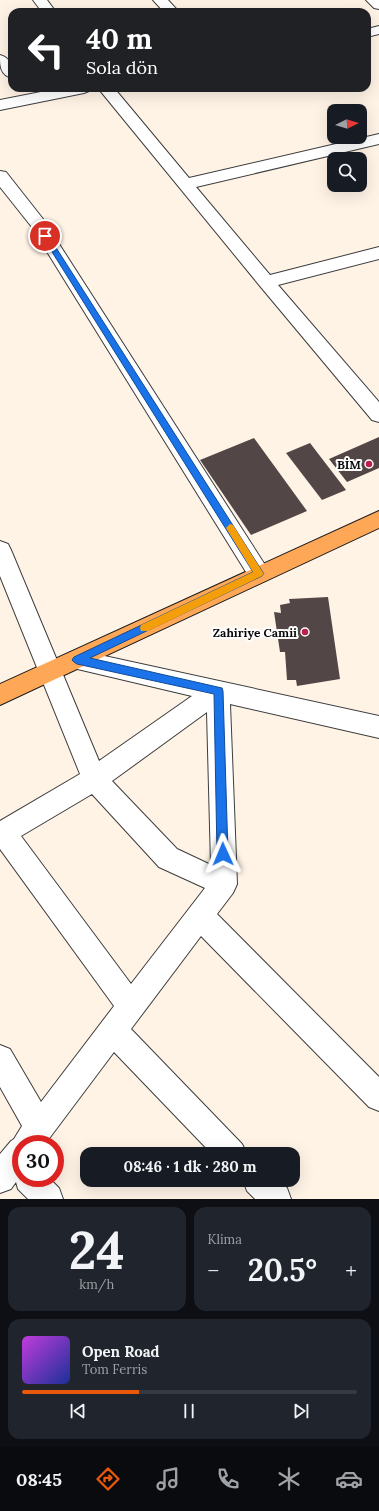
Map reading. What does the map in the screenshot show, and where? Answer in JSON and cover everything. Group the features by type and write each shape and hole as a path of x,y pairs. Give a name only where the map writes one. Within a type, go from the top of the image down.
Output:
{"main road":[{"path":"0,695 379,519"}],"street":[{"path":"160,0 168,8"},
{"path":"373,0 379,5"},
{"path":"0,59 8,69"},
{"path":"0,105 28,93 39,92"},
{"path":"109,92 266,282 379,415"},
{"path":"186,184 379,139"},
{"path":"0,176 37,223 259,574"},
{"path":"266,282 379,254"},
{"path":"0,550 94,779 168,858 224,884"},
{"path":"77,660 379,727"},
{"path":"131,1006 2,835 94,779 218,691"},
{"path":"38,1135 113,1030 224,884 218,691"},
{"path":"200,916 379,1097"},
{"path":"113,1030 225,1147"},
{"path":"0,1059 17,1135"},
{"path":"40,1187 48,1199"},
{"path":"265,1187 276,1199"}],"building":[{"path":"379,437 379,468 347,482 329,459"},
{"path":"254,438 307,511 251,535 200,460"},
{"path":"310,443 346,490 322,500 286,453"},
{"name":"Zahiriye Camii","path":"328,597 340,679 297,686 296,680 287,680 285,652 280,652 274,612 281,613 280,605 290,603 289,599"}],"slow traffic":[{"path":"144,628 259,574 230,528"}],"place":[{"name":"BİM","path":"369,464"},
{"name":"Zahiriye Camii","path":"305,632"}],"route":[{"path":"45,236 259,574 77,660 218,691 223,854"}]}
